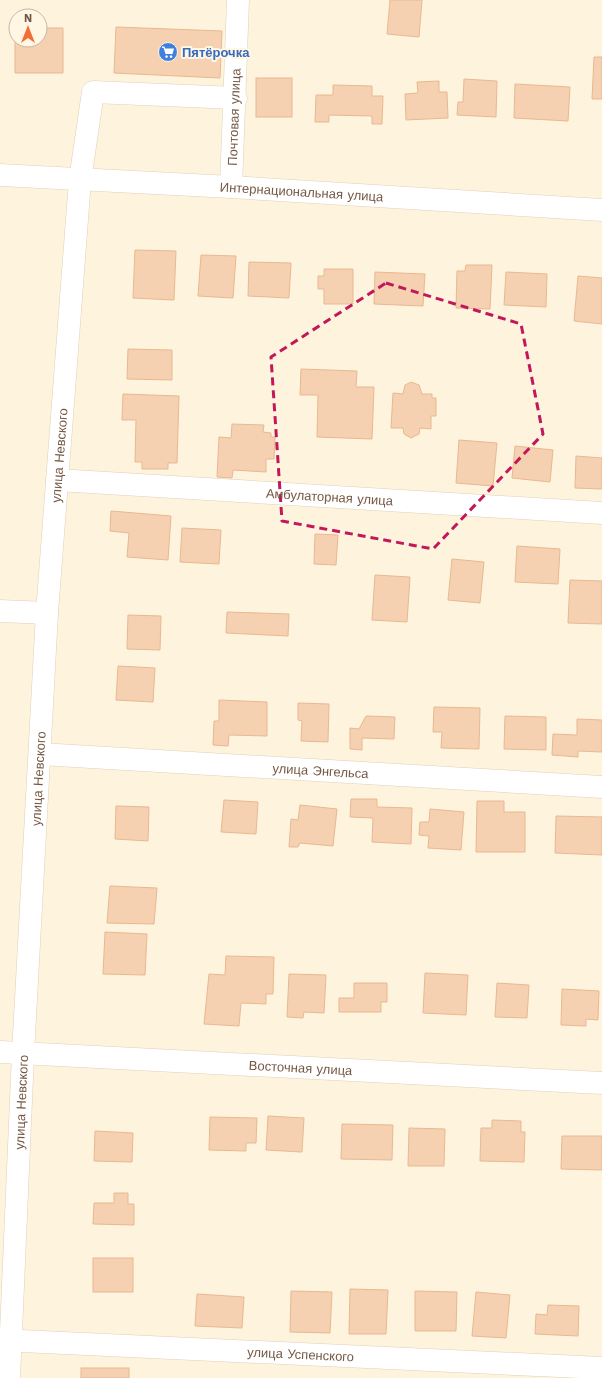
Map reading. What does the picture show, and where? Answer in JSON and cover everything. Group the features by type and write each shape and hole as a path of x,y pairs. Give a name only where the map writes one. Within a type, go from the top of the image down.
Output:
{"street":[{"name":"Почтовая улица","path":"232,187 238,0"},
{"name":"улица Невского","path":"9,1378 5,1340 23,1054 47,613 80,180 93,92 236,98"},
{"name":"Интернациональная улица","path":"0,175 232,187 602,210"},
{"name":"Амбулаторная улица","path":"57,480 602,513"},
{"path":"0,611 47,613"},
{"name":"улица Энгельса","path":"40,754 602,787"},
{"name":"Восточная улица","path":"0,1052 602,1083"},
{"name":"улица Успенского","path":"5,1340 602,1368"}],"highlighted area":[{"path":"386,283 521,324 543,434 433,549 282,521 271,357"}],"building":[{"path":"390,0 422,0 419,37 387,34"},
{"name":"Пятёрочка","path":"116,27 222,31 220,78 114,73"},
{"path":"48,28 63,28 63,73 15,73 15,48 48,48"},
{"path":"594,57 602,57 602,99 592,99"},
{"path":"256,78 292,78 292,117 256,117"},
{"path":"464,79 497,81 496,117 457,115 458,102 463,102"},
{"path":"439,81 439,92 447,92 448,118 406,120 405,94 418,93 417,82"},
{"path":"515,84 570,87 568,121 514,118"},
{"path":"333,85 372,86 372,96 383,96 382,124 372,124 372,116 329,115 329,122 315,122 316,95 333,95"},
{"path":"135,250 176,251 174,300 133,298"},
{"path":"201,255 236,256 233,298 198,296"},
{"path":"249,262 291,263 289,298 248,296"},
{"path":"466,265 492,265 490,309 456,308 457,271 465,271"},
{"path":"324,269 353,269 353,304 324,304 324,289 318,289 318,276 324,276"},
{"path":"375,272 425,274 423,306 374,304"},
{"path":"506,272 547,274 546,307 504,305"},
{"path":"578,276 602,278 602,324 574,321"},
{"path":"128,349 172,350 172,380 127,379"},
{"path":"301,369 357,371 356,387 374,387 372,439 317,437 318,395 300,395"},
{"path":"411,382 419,385 422,394 432,394 432,398 436,398 436,416 431,416 431,429 420,428 419,434 411,438 404,434 403,428 391,428 393,393 403,394 405,385"},
{"path":"123,394 179,396 177,463 168,463 168,469 142,469 142,462 135,462 136,420 122,420"},
{"path":"232,424 264,425 263,432 271,433 271,437 275,437 274,459 266,459 266,472 233,470 232,478 217,477 219,437 231,438"},
{"path":"459,440 497,443 493,486 456,483"},
{"path":"515,446 553,450 550,482 512,478"},
{"path":"576,456 602,458 602,489 575,488"},
{"path":"111,511 171,516 168,560 127,557 129,533 110,531"},
{"path":"182,528 221,530 219,564 180,562"},
{"path":"315,534 338,535 336,565 314,564"},
{"path":"517,546 560,549 558,584 515,582"},
{"path":"452,559 484,562 480,603 448,600"},
{"path":"375,575 410,577 407,622 372,620"},
{"path":"570,580 602,581 602,624 568,623"},
{"path":"227,612 289,614 288,636 226,633"},
{"path":"128,615 161,616 160,650 127,649"},
{"path":"118,666 155,668 153,702 116,700"},
{"path":"219,700 267,702 267,736 229,735 228,746 213,745 214,721 219,721"},
{"path":"298,703 329,704 328,742 301,741 302,721 298,720"},
{"path":"434,707 480,708 479,749 441,748 442,732 433,732"},
{"path":"366,716 395,717 394,739 362,738 362,750 350,749 350,728 359,729"},
{"path":"505,716 546,717 546,750 504,749"},
{"path":"577,719 602,720 602,752 578,751 578,757 552,755 553,734 577,735"},
{"path":"351,799 377,799 377,807 412,808 411,844 372,842 373,818 350,817"},
{"path":"224,800 258,802 256,834 221,832"},
{"path":"477,801 504,801 504,812 525,812 525,852 476,852"},
{"path":"300,805 337,809 333,846 300,843 298,847 289,847 291,819 298,820"},
{"path":"116,806 149,807 148,841 115,839"},
{"path":"430,809 464,812 461,850 428,848 429,836 419,835 420,822 429,822"},
{"path":"556,816 602,817 602,855 555,853"},
{"path":"110,886 157,888 154,924 107,923"},
{"path":"105,932 147,934 145,975 103,974"},
{"path":"226,956 274,957 273,994 266,994 266,1004 241,1003 239,1026 204,1024 209,974 225,975"},
{"path":"425,973 468,975 466,1015 423,1013"},
{"path":"289,974 326,975 324,1013 304,1012 303,1018 287,1017"},
{"path":"354,983 387,983 387,1002 381,1002 381,1012 339,1012 339,998 354,998"},
{"path":"497,983 529,985 527,1018 495,1017"},
{"path":"562,989 599,991 598,1020 586,1019 586,1026 561,1025"},
{"path":"268,1116 304,1118 302,1152 266,1150"},
{"path":"210,1117 257,1118 256,1143 246,1143 246,1151 209,1150"},
{"path":"492,1120 521,1121 521,1132 525,1132 524,1162 480,1161 481,1128 492,1128"},
{"path":"342,1124 393,1125 392,1160 341,1159"},
{"path":"409,1128 445,1129 444,1166 408,1166"},
{"path":"95,1131 133,1133 132,1162 94,1161"},
{"path":"562,1136 602,1136 602,1170 561,1169"},
{"path":"114,1193 128,1193 128,1204 134,1204 134,1225 93,1224 94,1203 114,1203"},
{"path":"93,1258 133,1258 133,1292 93,1292"},
{"path":"350,1289 388,1290 386,1334 349,1334"},
{"path":"291,1291 332,1292 330,1333 290,1332"},
{"path":"415,1291 457,1292 456,1331 415,1331"},
{"path":"476,1292 510,1295 506,1338 472,1336"},
{"path":"197,1294 244,1297 242,1328 195,1326"},
{"path":"548,1305 579,1306 578,1336 535,1334 536,1314 547,1315"},
{"path":"81,1368 129,1368 129,1378 81,1378"}],"place":[{"name":"Пятёрочка","path":"168,52"}]}
